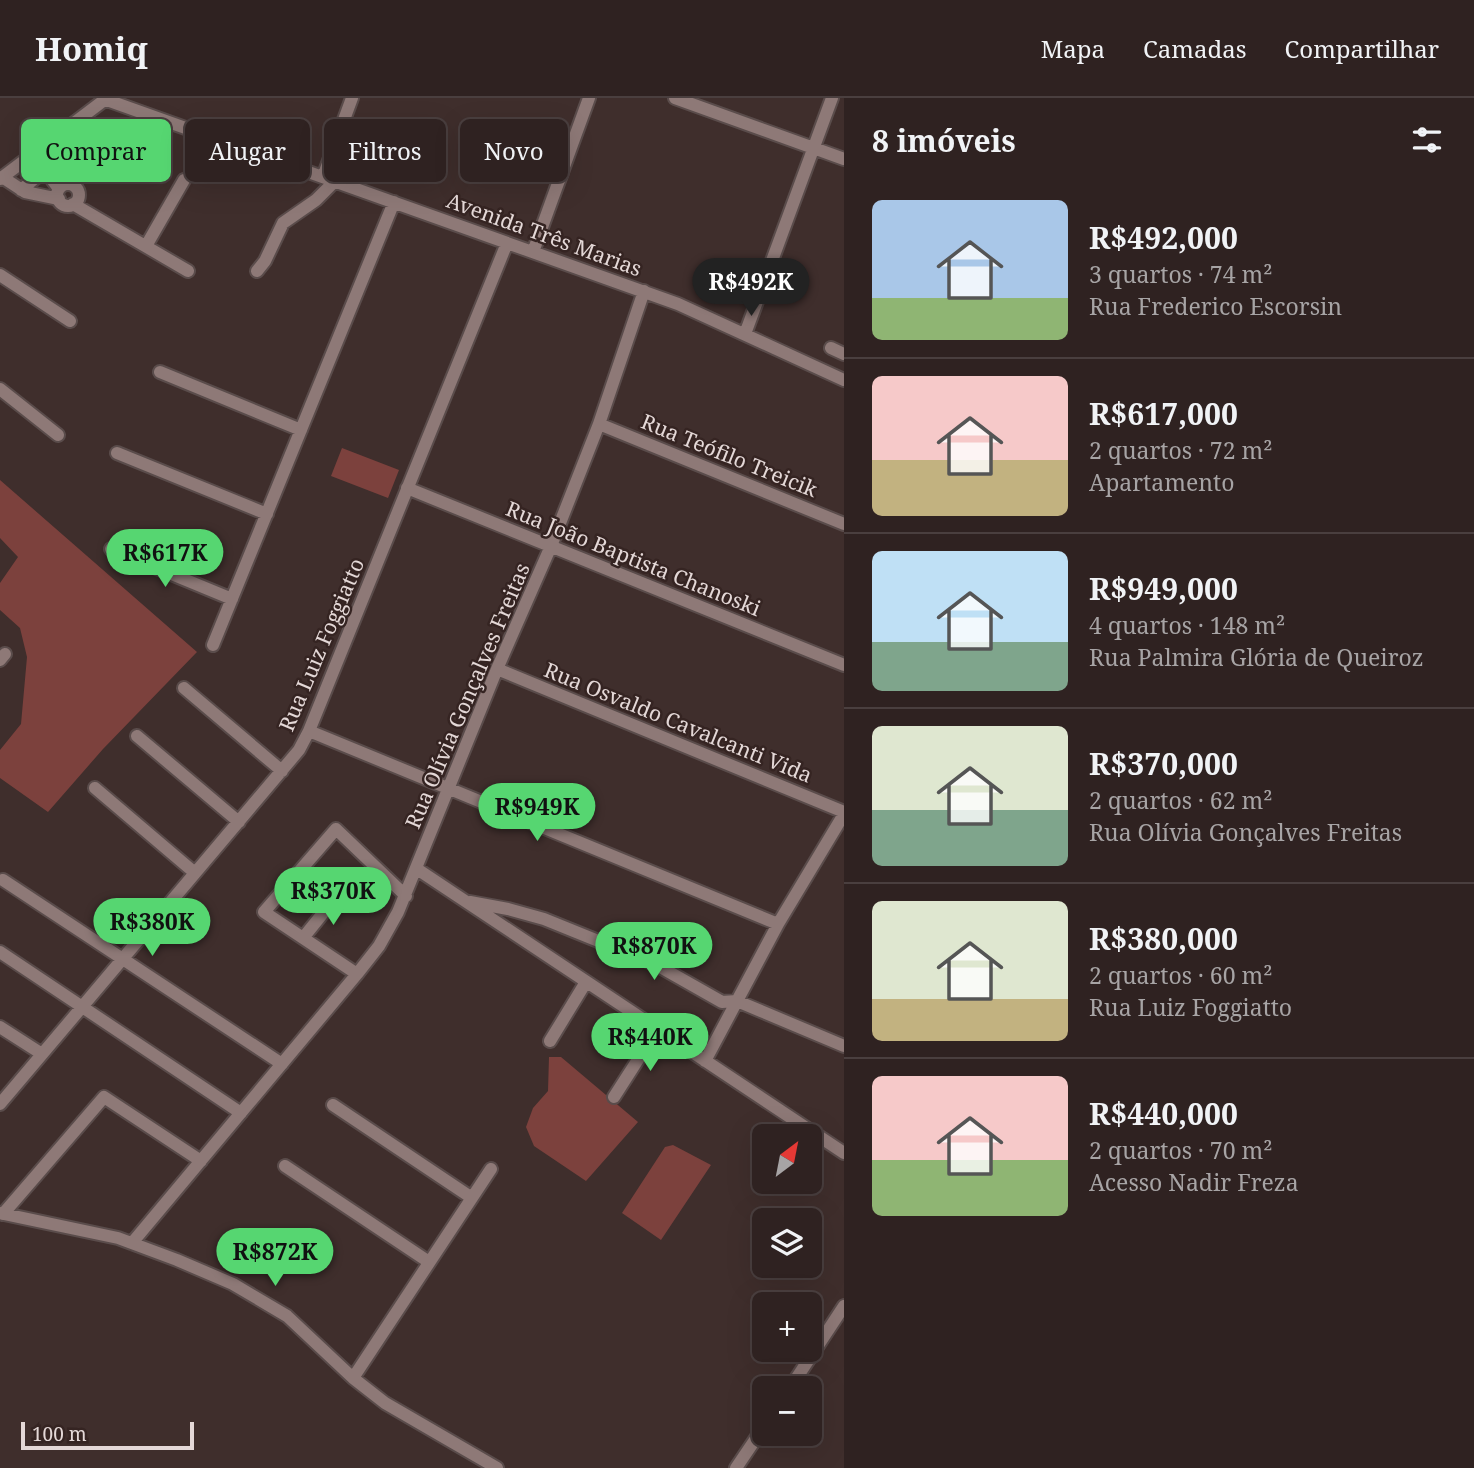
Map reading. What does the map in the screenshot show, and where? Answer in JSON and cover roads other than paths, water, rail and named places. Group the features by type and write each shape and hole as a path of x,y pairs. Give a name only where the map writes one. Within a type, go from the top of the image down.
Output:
{"street":[{"path":"346,119 352,98"},
{"path":"533,252 589,98"},
{"path":"675,98 844,159"},
{"path":"745,334 832,98"},
{"path":"80,119 107,99"},
{"name":"Avenida Três Marias","path":"107,99 324,177"},
{"path":"21,163 1,178 21,190 59,194"},
{"path":"146,246 184,180"},
{"path":"21,190 31,182"},
{"path":"52,182 65,205 73,204 188,271"},
{"path":"257,271 265,261 283,223 316,200 327,182"},
{"name":"Avenida Três Marias","path":"337,182 644,291 844,380"},
{"path":"59,194 66,184 75,186 79,193 73,204"},
{"path":"213,645 394,202"},
{"name":"Rua Luiz Foggiatto","path":"1,1102 299,750 507,243"},
{"path":"0,275 70,321"},
{"name":"Rua Olívia Gonçalves Freitas","path":"132,1243 358,974 379,946 406,896 599,424 644,291"},
{"path":"831,348 844,354"},
{"path":"160,372 301,430"},
{"path":"0,389 58,435"},
{"name":"Rua Teófilo Treicik","path":"599,424 844,524"},
{"path":"117,453 267,514"},
{"name":"Rua João Baptista Chanoski","path":"407,488 844,666"},
{"path":"111,549 232,599"},
{"name":"Rua Osvaldo Cavalcanti Vida","path":"497,670 844,813"},
{"path":"184,688 282,771"},
{"path":"309,730 778,924"},
{"path":"137,736 239,822"},
{"path":"95,788 195,873"},
{"path":"705,1061 778,924 844,813"},
{"path":"358,974 264,912 336,830 406,896"},
{"path":"417,869 844,1153"},
{"path":"3,880 282,1064"},
{"path":"303,938 335,897"},
{"path":"466,902 508,909 544,919 655,964 722,1002 737,1001 844,1046"},
{"path":"0,952 241,1113"},
{"path":"550,1041 586,982"},
{"path":"0,1027 42,1054"},
{"path":"614,1097 657,1030"},
{"path":"201,1161 104,1097 2,1214 104,1234 132,1243 209,1273 271,1304 303,1329 353,1378 400,1412 497,1468"},
{"path":"333,1105 472,1198"},
{"path":"285,1166 429,1262"},
{"path":"353,1378 491,1169"},
{"path":"798,1376 844,1306"},
{"path":"736,1468 752,1444"}]}
